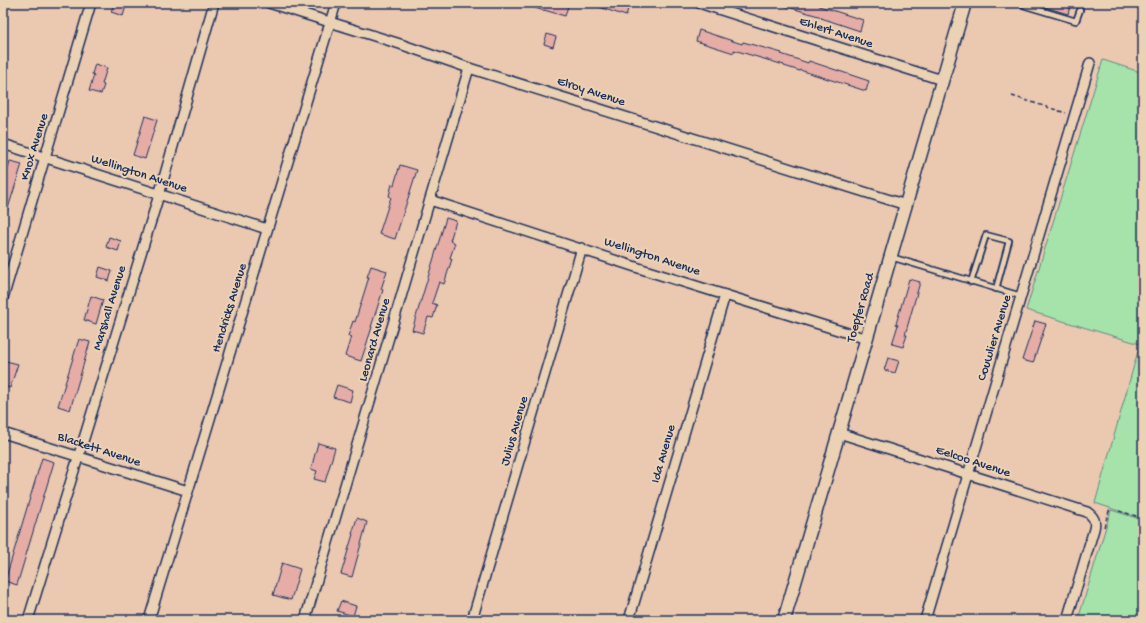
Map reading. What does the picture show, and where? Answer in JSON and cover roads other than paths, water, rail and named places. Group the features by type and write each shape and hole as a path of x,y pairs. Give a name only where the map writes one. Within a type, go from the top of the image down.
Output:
{"street":[{"name":"Knox Avenue","path":"3,298 91,3"},
{"name":"Marshall Avenue","path":"28,620 159,195 214,3"},
{"name":"Elroy Avenue","path":"269,3 469,68 906,205"},
{"name":"Hendricks Avenue","path":"149,620 336,3"},
{"name":"Ehlert Avenue","path":"699,3 942,80"},
{"name":"Toepfer Road","path":"784,620 965,3"},
{"name":"Couwlier Avenue","path":"925,620 1090,63"},
{"name":"Leonard Avenue","path":"305,620 469,68"},
{"name":"Wellington Avenue","path":"3,144 267,229"},
{"name":"Wellington Avenue","path":"430,200 866,338"},
{"name":"Julius Avenue","path":"472,620 582,248"},
{"name":"Ida Avenue","path":"629,620 725,294"},
{"name":"Blackett Avenue","path":"3,433 188,491"},
{"name":"Eelcoo Avenue","path":"839,433 1087,512 1092,515 1095,521 1094,529 1067,620"}],"lane":[{"path":"1020,3 1076,21 1080,10"},
{"path":"971,282 986,235 1009,241 996,289"},
{"path":"891,257 1021,296"}]}
